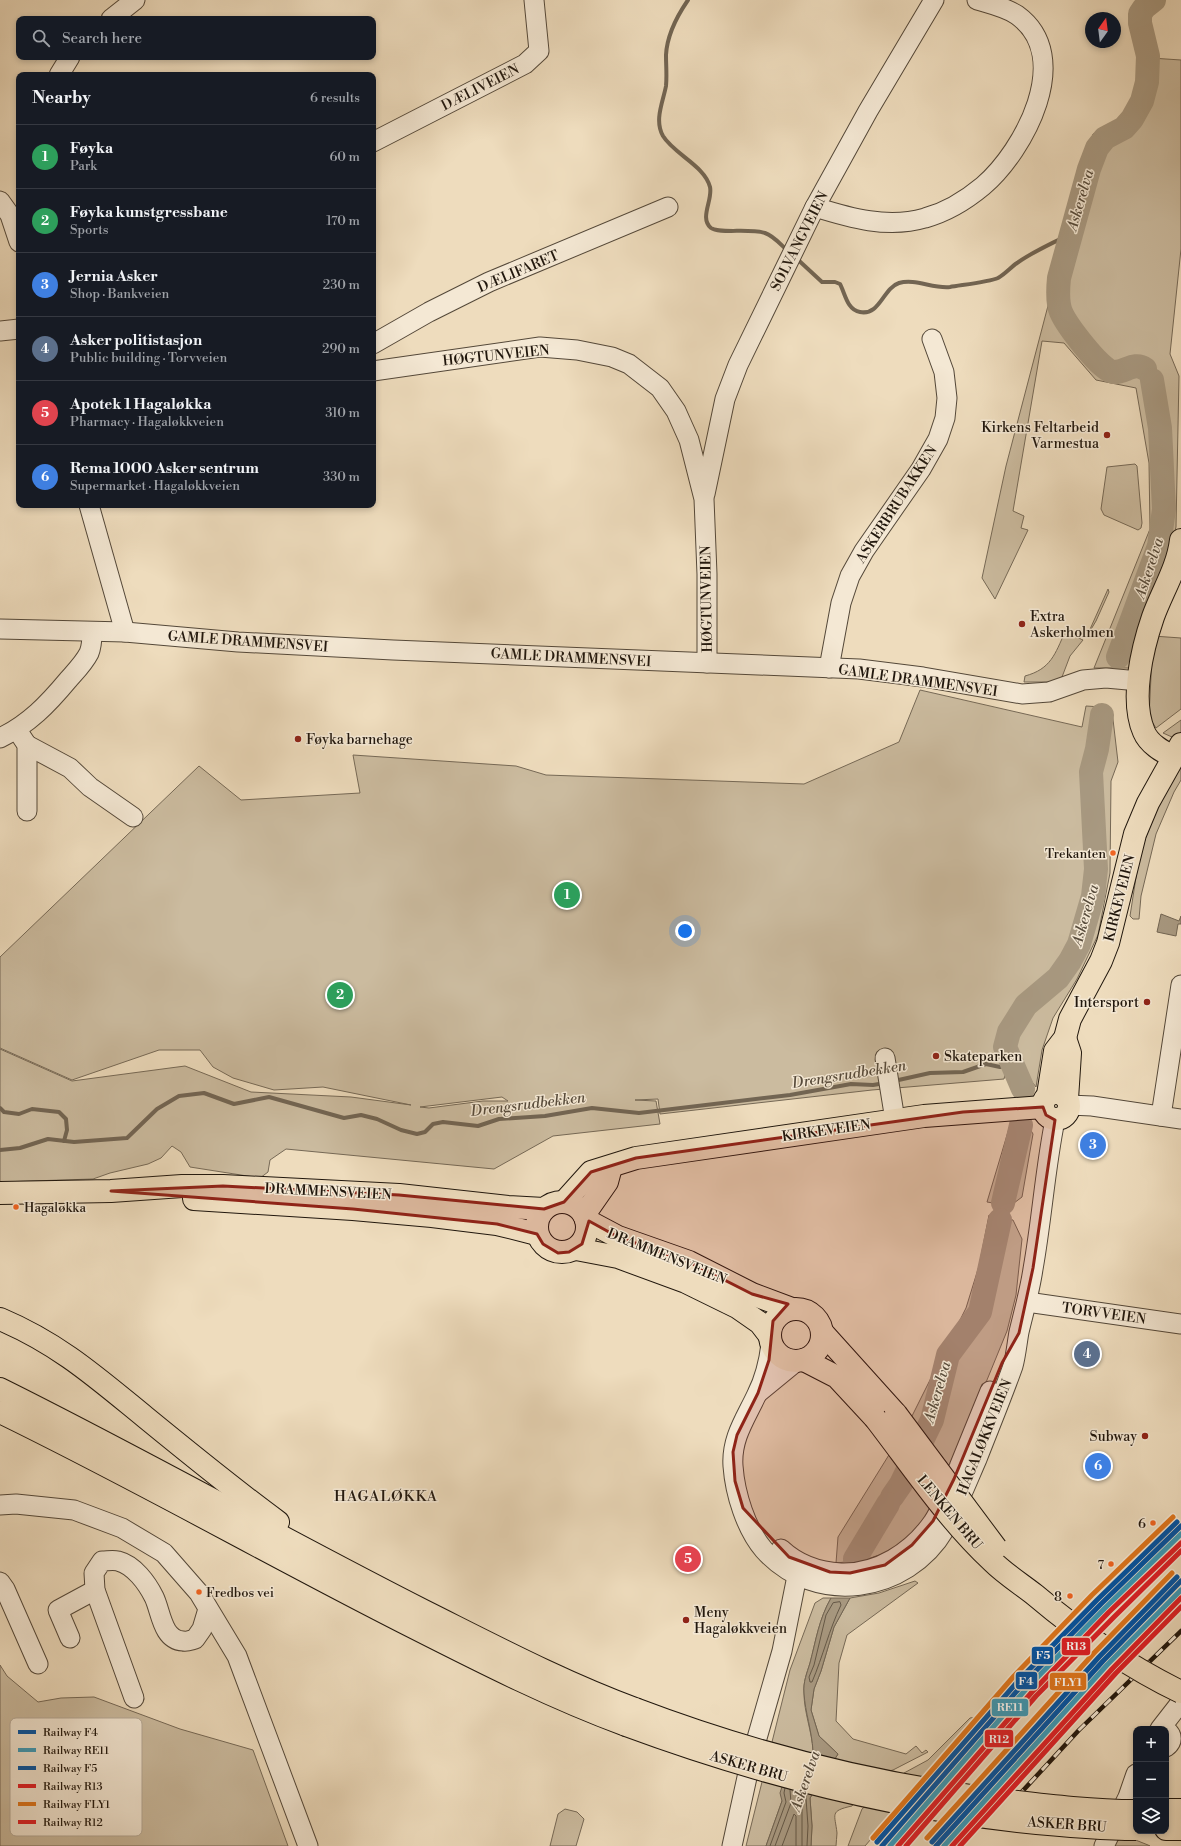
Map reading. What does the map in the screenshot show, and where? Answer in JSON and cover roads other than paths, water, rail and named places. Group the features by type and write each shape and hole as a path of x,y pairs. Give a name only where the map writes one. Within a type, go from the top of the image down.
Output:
{"main road":[{"path":"1178,751 1157,749 1144,733 1140,719 1138,702 1139,681 1144,649 1153,618 1172,572 1181,540"},
{"name":"KIRKEVEIEN","path":"564,1202 591,1172 636,1158 894,1120 963,1112 1056,1105 1070,1053 1065,1038 1070,1019 1101,961 1108,943 1138,828 1148,803 1178,751"},
{"path":"585,1218 607,1182 611,1167"},
{"name":"DRAMMENSVEIEN","path":"0,1193 111,1192 182,1186 223,1186 399,1195 508,1207 544,1209"},
{"name":"DRAMMENSVEIEN","path":"111,1192 182,1199 353,1209 432,1216 497,1224 537,1234"},
{"path":"564,1202 577,1207 585,1218 587,1228 586,1236 582,1244 576,1249 565,1253 553,1251 543,1244 537,1234 537,1221 544,1209 555,1203 564,1202"},
{"name":"DRAMMENSVEIEN","path":"585,1218 618,1237 689,1262 752,1294 792,1309"},
{"name":"DRAMMENSVEIEN","path":"576,1249 618,1257 686,1282 737,1307 760,1323 770,1340"},
{"path":"792,1309 801,1309 814,1316 819,1321 823,1333 820,1347 816,1353 801,1361 782,1357 775,1351 770,1340 774,1321 780,1314 792,1309"},
{"path":"0,1319 36,1335 87,1369 229,1486 342,1570"},
{"name":"LENKEN BRU","path":"823,1333 896,1414 1000,1553 1035,1596"},
{"name":"LENKEN BRU","path":"801,1361 825,1369 837,1377 875,1418 956,1522 992,1562 1100,1647 1130,1666 1181,1692"},
{"path":"0,1389 132,1456 342,1570 630,1717"},
{"path":"0,1412 118,1472 334,1588 518,1680 630,1717"},
{"name":"ASKER BRU","path":"630,1717 687,1729 761,1752 905,1786 1054,1806 1133,1798"},
{"name":"ASKER BRU","path":"630,1717 680,1745 756,1769 821,1786 902,1804 978,1816 1052,1824 1133,1829"},
{"path":"1169,1810 1181,1810"},
{"path":"1169,1829 1181,1829"}],"street":[{"path":"115,16 135,0"},
{"name":"DÆLIVEIEN","path":"376,140 525,64 539,51 534,0"},
{"name":"SOLVANGVEIEN","path":"704,499 725,399 738,365 815,207 868,111 934,0"},
{"path":"815,207 851,219 873,222 898,222 923,219 943,212 964,201 984,185 1004,163 1024,133 1037,107 1042,82 1042,59 1039,44 1034,34 1017,15 977,0"},
{"path":"61,72 68,60"},
{"path":"0,201 10,216 16,233"},
{"name":"DÆLIFARET","path":"376,342 429,312 489,282 668,207"},
{"path":"0,331 16,329"},
{"name":"ASKERBRUBAKKEN","path":"828,668 841,603 850,576 864,551 921,469 938,439 945,418 947,398 944,372 932,339"},
{"name":"HØGTUNVEIEN","path":"376,371 540,347 577,350 612,358 629,364 660,388 676,411 689,440 704,499 707,574 707,664"},
{"path":"90,508 125,632"},
{"name":"GAMLE DRAMMENSVEI","path":"0,629 125,632 285,644 707,664 859,669 915,676 1022,694 1049,692 1083,680 1106,678 1139,681"},
{"path":"0,738 18,729 44,708 73,675 88,654 92,640 92,632"},
{"path":"18,729 27,745 27,811"},
{"path":"27,745 70,768 90,787 133,817"},
{"path":"1161,1116 1181,985"},
{"path":"886,1064 891,1090 894,1120"},
{"path":"1056,1105 1092,1106 1181,1119"},
{"name":"HAGALØKKVEIEN","path":"770,1340 769,1360 758,1393 741,1424 733,1452 735,1481 751,1531 764,1549 778,1562 806,1574 830,1572 850,1573 874,1569 885,1565 925,1532 939,1510 1002,1363 1019,1333 1027,1302 1056,1105"},
{"name":"TORVVEIEN","path":"1027,1302 1181,1324"},
{"name":"HAGALØKKVEIEN","path":"758,1393 801,1361"},
{"path":"0,1505 16,1504 74,1510 122,1528 164,1553 199,1593 237,1656 308,1846"},
{"path":"134,1698 95,1590 94,1573 102,1561 118,1561 132,1568 144,1580 155,1598 162,1623 171,1635 182,1642 195,1639 202,1629 208,1610"},
{"path":"732,1846 751,1759 806,1574"},
{"path":"0,1582 5,1589 38,1664"},
{"path":"70,1638 55,1604 95,1590"},
{"path":"1169,1734 1181,1702"},
{"path":"1104,1846 1133,1798"}],"water":[{"path":"1161,914 1179,921 1181,916 1181,924 1178,924 1176,936 1157,932"},
{"path":"831,1598 850,1598 834,1627 814,1689 811,1710 819,1736 838,1754 810,1798 812,1826 811,1846 766,1846 782,1801 780,1793 794,1749 809,1754 813,1751 804,1685 816,1638"}],"waterway":[{"path":"688,0 676,19 668,40 666,55 666,86 659,117 660,130 674,149 696,166 707,180 710,187 710,197 706,219 711,228 721,231 751,231 765,233 774,238 788,251"},
{"name":"Askerelva","path":"1145,369 1137,366 1122,371 1113,372 1100,363 1084,346 1064,318 1060,308 1058,291 1059,278 1089,169 1097,148 1105,138 1124,128 1132,119 1142,101 1147,82 1148,56 1140,23 1140,14 1144,8 1154,0"},
{"path":"795,257 822,282 835,282 840,284 847,301 852,308 856,311 867,312 877,306 889,290 899,283 911,282 937,287 950,287 998,278 1043,247 1071,234"},
{"name":"Askerelva","path":"1118,657 1159,546 1164,509 1160,428 1152,380"},
{"name":"Askerelva","path":"1023,1089 1005,1047 1009,1032 1026,1005 1058,978 1070,961 1079,944 1093,896 1096,869 1091,772 1097,749 1102,715"},
{"name":"Drengsrudbekken","path":"894,1081 930,1073 963,1072 986,1064 1000,1067 1012,1064"},
{"name":"Drengsrudbekken","path":"0,1150 20,1148 48,1139 74,1142 127,1138 157,1109 179,1096 204,1093 234,1104 269,1097 344,1118 361,1115 377,1119 401,1130 417,1134 425,1132 433,1124 443,1122 478,1126 499,1119 545,1116 592,1108 639,1113 790,1095 851,1084 873,1085 885,1083"},
{"path":"0,1108 4,1112 19,1114 32,1109 59,1112 66,1119 67,1130 64,1141"},
{"name":"Askerelva","path":"1003,1203 1021,1125"},
{"name":"Askerelva","path":"892,1497 901,1484 932,1420 948,1355 980,1312 1000,1220"},
{"name":"Askerelva","path":"855,1559 888,1504"}],"railway":[{"path":"993,1823 1079,1730 1181,1631"},
{"path":"953,1846 987,1808"}],"rail line":[{"name":"FLY1","path":"873,1838 1014,1676 1092,1595 1173,1517"},
{"name":"F5","path":"877,1842 1019,1680 1097,1600 1177,1522"},
{"name":"F4","path":"882,1846 1023,1684 1101,1604 1181,1526"},
{"name":"RE11","path":"890,1846 1027,1688 1105,1608 1181,1534"},
{"name":"R13","path":"898,1846 1032,1692 1109,1612 1181,1543"},
{"name":"R12","path":"906,1846 1036,1696 1181,1551"},
{"name":"FLY1","path":"927,1838 1094,1653 1172,1573"},
{"name":"F5","path":"932,1842 1099,1657 1177,1577"},
{"name":"F4","path":"936,1846 1103,1661 1181,1581"},
{"name":"RE11","path":"944,1846 1107,1665 1181,1590"},
{"name":"R13","path":"952,1846 1112,1669 1181,1598"},
{"name":"R12","path":"960,1846 1116,1673 1181,1607"}],"place":[{"name":"Kirkens Feltarbeid Varmestua","path":"1107,435"},
{"name":"Extra Askerholmen","path":"1022,624"},
{"name":"Føyka barnehage","path":"298,739"},
{"name":"Trekanten","path":"1113,853"},
{"name":"Føyka","path":"567,895"},
{"name":"Føyka kunstgressbane","path":"340,995"},
{"name":"Intersport","path":"1147,1002"},
{"name":"Skateparken","path":"936,1056"},
{"name":"Jernia Asker","path":"1093,1145"},
{"name":"Hagaløkka","path":"16,1207"},
{"name":"Asker politistasjon","path":"1087,1354"},
{"name":"Subway","path":"1145,1436"},
{"name":"Rema 1000 Asker sentrum","path":"1098,1466"},
{"name":"6","path":"1153,1523"},
{"name":"Apotek 1 Hagaløkka","path":"688,1559"},
{"name":"7","path":"1111,1564"},
{"name":"Fredbos vei","path":"199,1592"},
{"name":"8","path":"1070,1596"},
{"name":"Meny Hagaløkkveien","path":"686,1620"}],"district":[{"name":"HAGALØKKA","path":"386,1496"}]}
